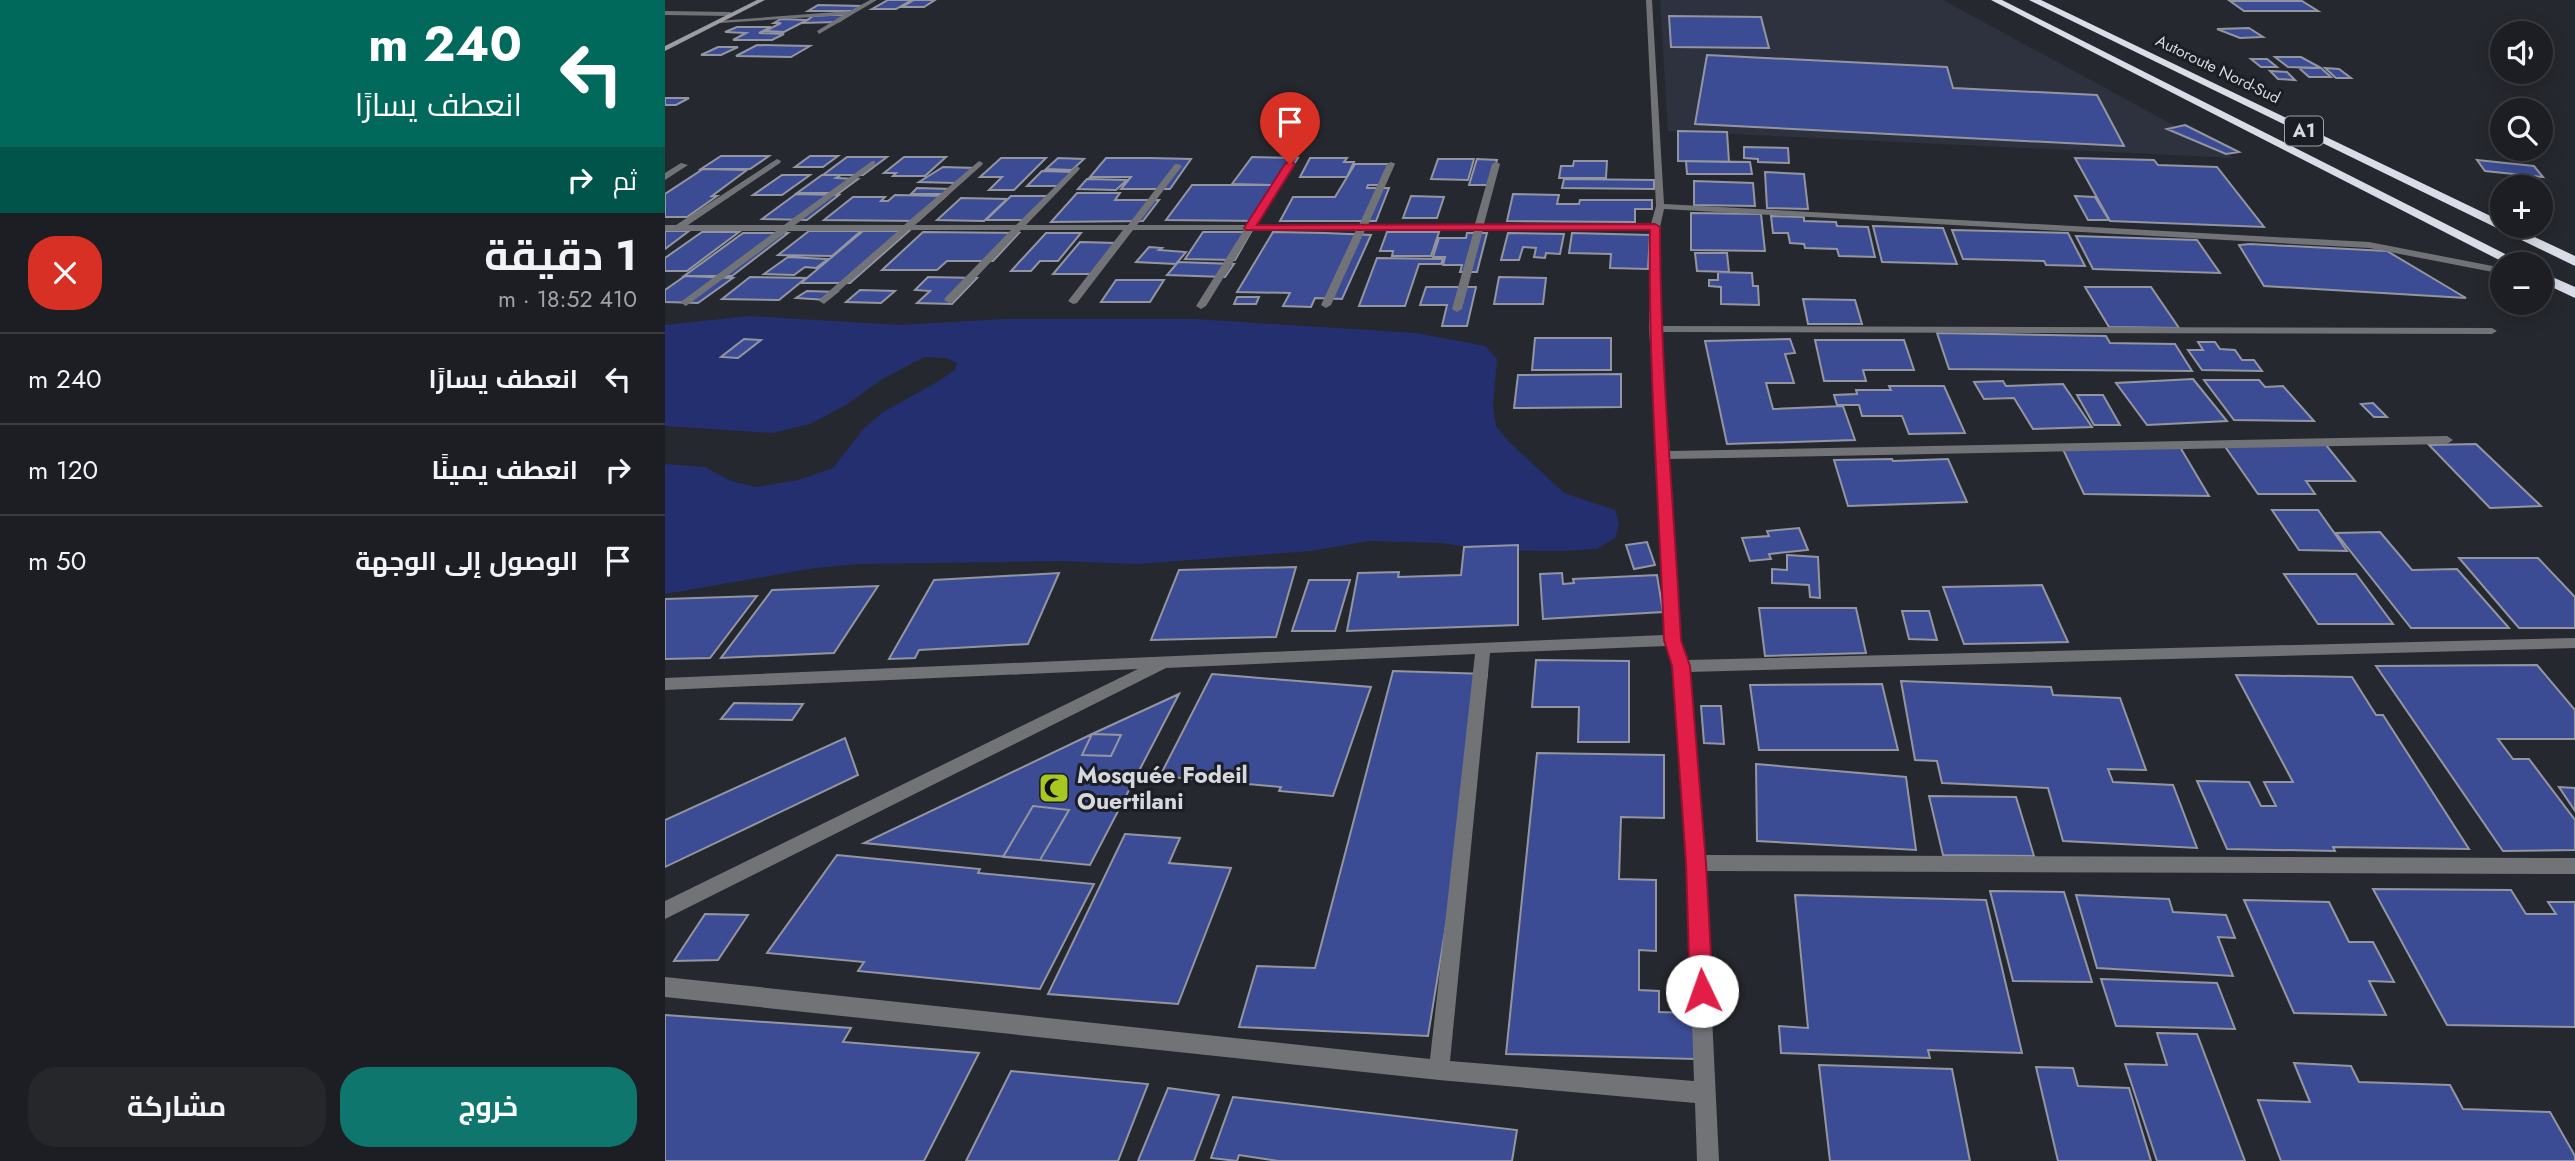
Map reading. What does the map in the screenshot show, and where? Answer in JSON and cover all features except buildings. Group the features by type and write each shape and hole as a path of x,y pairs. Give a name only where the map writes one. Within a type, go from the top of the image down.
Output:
{"highway":[{"name":"Autoroute Nord-Sud","path":"1996,0 2494,252"},
{"name":"Autoroute Nord-Sud","path":"2034,0 2575,262"},
{"path":"2553,282 2575,293"}],"main road":[{"path":"665,48 762,0"}],"street":[{"path":"819,32 874,0"},
{"path":"1649,0 1660,206 1655,227 1654,329 1664,456 1672,640 1681,666 1696,863 1708,1161"},
{"path":"665,13 735,14"},
{"path":"720,21 851,13"},
{"path":"678,228 777,161"},
{"path":"686,303 872,163"},
{"path":"824,301 979,163"},
{"path":"1201,306 1290,164"},
{"path":"1326,304 1391,164"},
{"path":"1457,309 1496,164"},
{"path":"665,177 684,165"},
{"path":"1073,301 1178,166"},
{"path":"949,300 1076,168"},
{"path":"1660,206 2369,246 2490,269"},
{"path":"665,228 1655,227"},
{"path":"1654,329 2492,331"},
{"path":"1664,456 2447,440"},
{"path":"665,684 1672,640"},
{"path":"1681,666 2575,643"},
{"path":"1439,1070 1483,649"},
{"path":"665,910 1164,663"},
{"path":"1696,863 2575,866"},
{"path":"665,988 1439,1070 1706,1093"}],"shaded area":[{"path":"1660,0 1943,0 2234,158 1668,131"},
{"path":"749,316 900,325 1004,319 1195,319 1416,333 1485,346 1497,359 1493,406 1496,426 1508,441 1564,493 1615,510 1619,524 1615,538 1597,549 1486,550 1442,543 1368,541 1312,551 1137,564 1060,561 859,564 815,568 665,594 665,464 705,467 731,481 756,487 798,480 833,468 864,428 883,412 955,370 957,363 946,358 924,357 810,424 772,433 665,426 665,325"}],"place":[{"name":"Mosquée Fodeil Ouertilani","path":"1054,788"}],"route":[{"path":"1290,164 1250,228 1655,227 1654,329 1664,456 1672,640 1681,666 1696,863 1702,991"}]}
